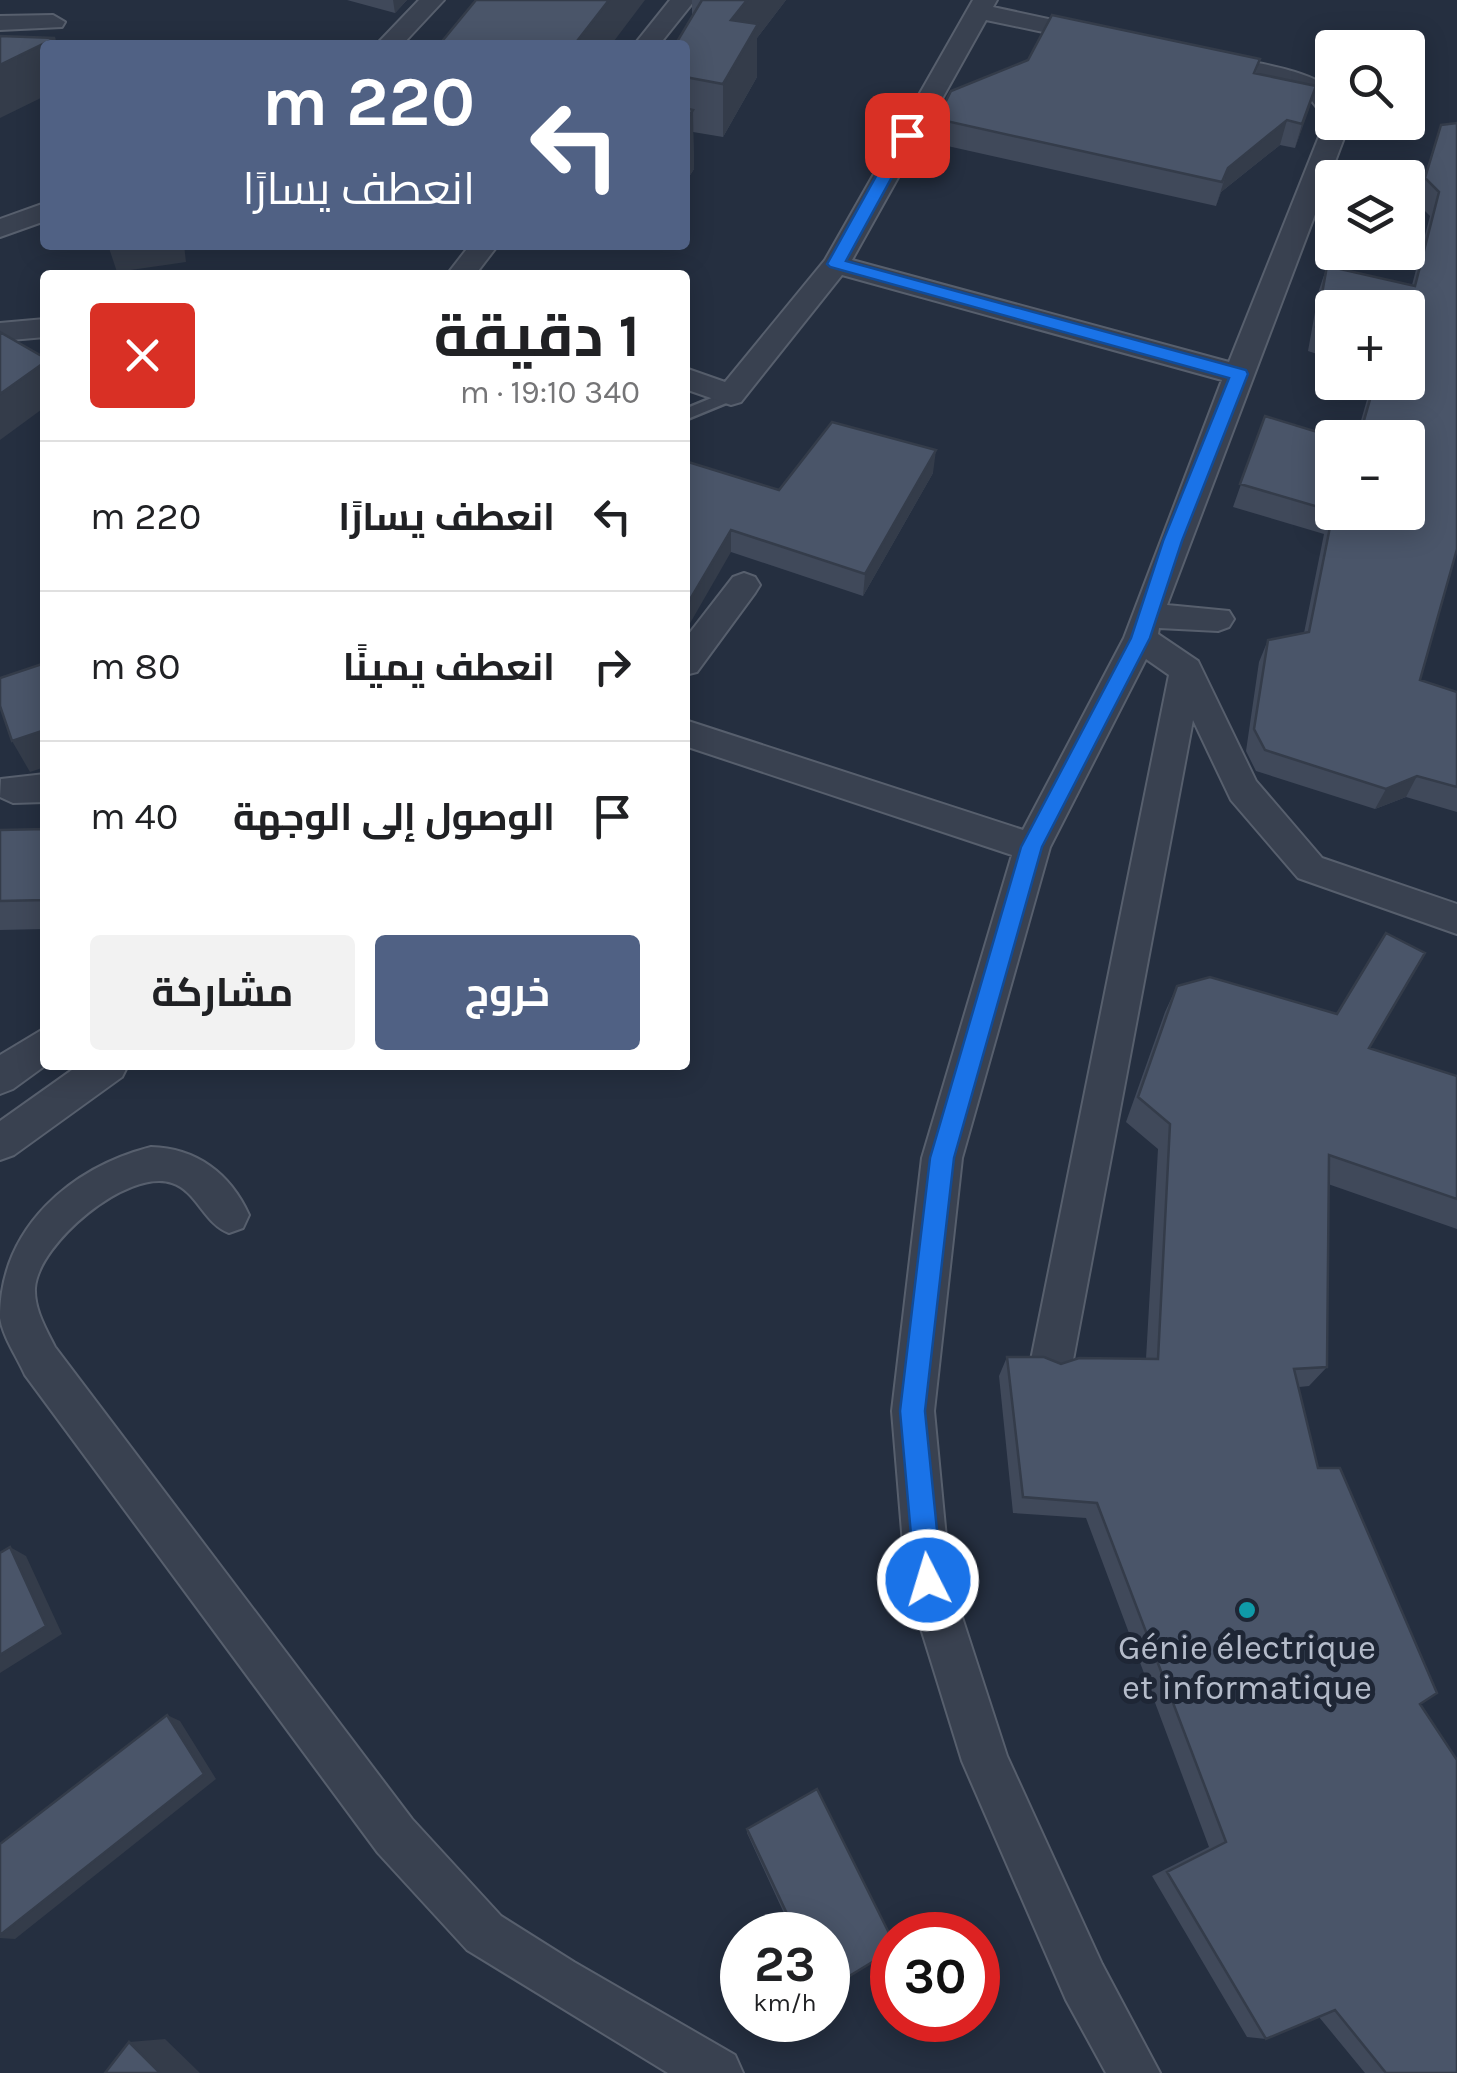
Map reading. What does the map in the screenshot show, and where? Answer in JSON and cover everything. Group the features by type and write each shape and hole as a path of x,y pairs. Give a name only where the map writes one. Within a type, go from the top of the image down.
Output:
{"street":[{"path":"393,40 432,0"},
{"path":"650,40 683,0"},
{"path":"690,380 730,394 836,264 982,5 1116,41"},
{"path":"0,22 53,22"},
{"path":"1173,54 1287,78 1315,90"},
{"path":"1134,2073 1084,1982 985,1761 928,1580 912,1411 942,1158 1032,847 1144,627 1173,541 1329,140"},
{"path":"0,229 40,213"},
{"path":"461,270 479,250"},
{"path":"836,264 1240,374"},
{"path":"0,332 40,328"},
{"path":"690,656 744,585"},
{"path":"1144,627 1218,619"},
{"path":"1144,627 1186,670 1243,790 1310,868 1457,919"},
{"path":"1052,1360 1186,670"},
{"path":"690,735 1032,847"},
{"path":"0,1076 40,1048"},
{"path":"0,1144 102,1070"},
{"path":"230,1214 198,1178 168,1164 139,1168 86,1192 46,1224 26,1252 15,1287 22,1323 40,1361 395,1836 484,1932 556,1980 717,2073"}],"lane":[{"path":"690,413 730,394"}],"building":[{"path":"476,0 609,0 578,40 443,40"},
{"path":"702,0 747,0 731,20 758,24 723,84 690,78 690,40 678,40"},
{"path":"1052,15 1260,59 1254,73 1315,89 1302,124 1287,120 1228,168 1222,182 937,119 951,91 1028,60"},
{"path":"0,36 55,38 40,40 40,45 0,65"},
{"path":"1457,123 1457,549 1420,680 1457,692 1457,787 1417,776 1386,789 1265,750 1254,729 1268,640 1309,632 1329,530 1425,530 1425,420 1364,420 1370,400 1425,400 1425,290 1323,290 1326,270 1345,270 1415,286 1419,270 1425,270 1425,247 1439,192 1425,178 1441,125"},
{"path":"0,332 40,355 40,366 0,394"},
{"path":"1265,416 1315,431 1315,506 1240,484"},
{"path":"832,422 936,450 865,574 731,530 690,600 690,463 779,490"},
{"path":"40,665 40,732 12,741 0,706 0,678"},
{"path":"40,829 40,900 0,901 0,830"},
{"name":"Génie électrique et informatique","path":"1386,933 1425,953 1369,1048 1457,1076 1457,1199 1329,1155 1327,1367 1294,1369 1318,1468 1340,1468 1437,1693 1420,1704 1457,1760 1457,2073 1386,2073 1335,2010 1266,2039 1167,1872 1226,1842 1097,1503 1023,1497 1007,1357 1044,1357 1061,1364 1079,1358 1158,1359 1170,1124 1138,1097 1177,986 1210,977 1337,1014"},
{"path":"10,1547 46,1626 0,1655 0,1553"},
{"path":"167,1715 204,1774 0,1935 0,1844"},
{"path":"817,1789 878,1912 870,1912 870,1963 850,1976 850,1912 786,1912 747,1829"},
{"path":"129,2042 160,2073 105,2073"}],"place":[{"name":"Génie électrique et informatique","path":"1247,1610"}],"route":[{"path":"907,135 836,264 1240,374 1173,541 1140,638 1032,847 942,1158 912,1411 928,1580"}]}
